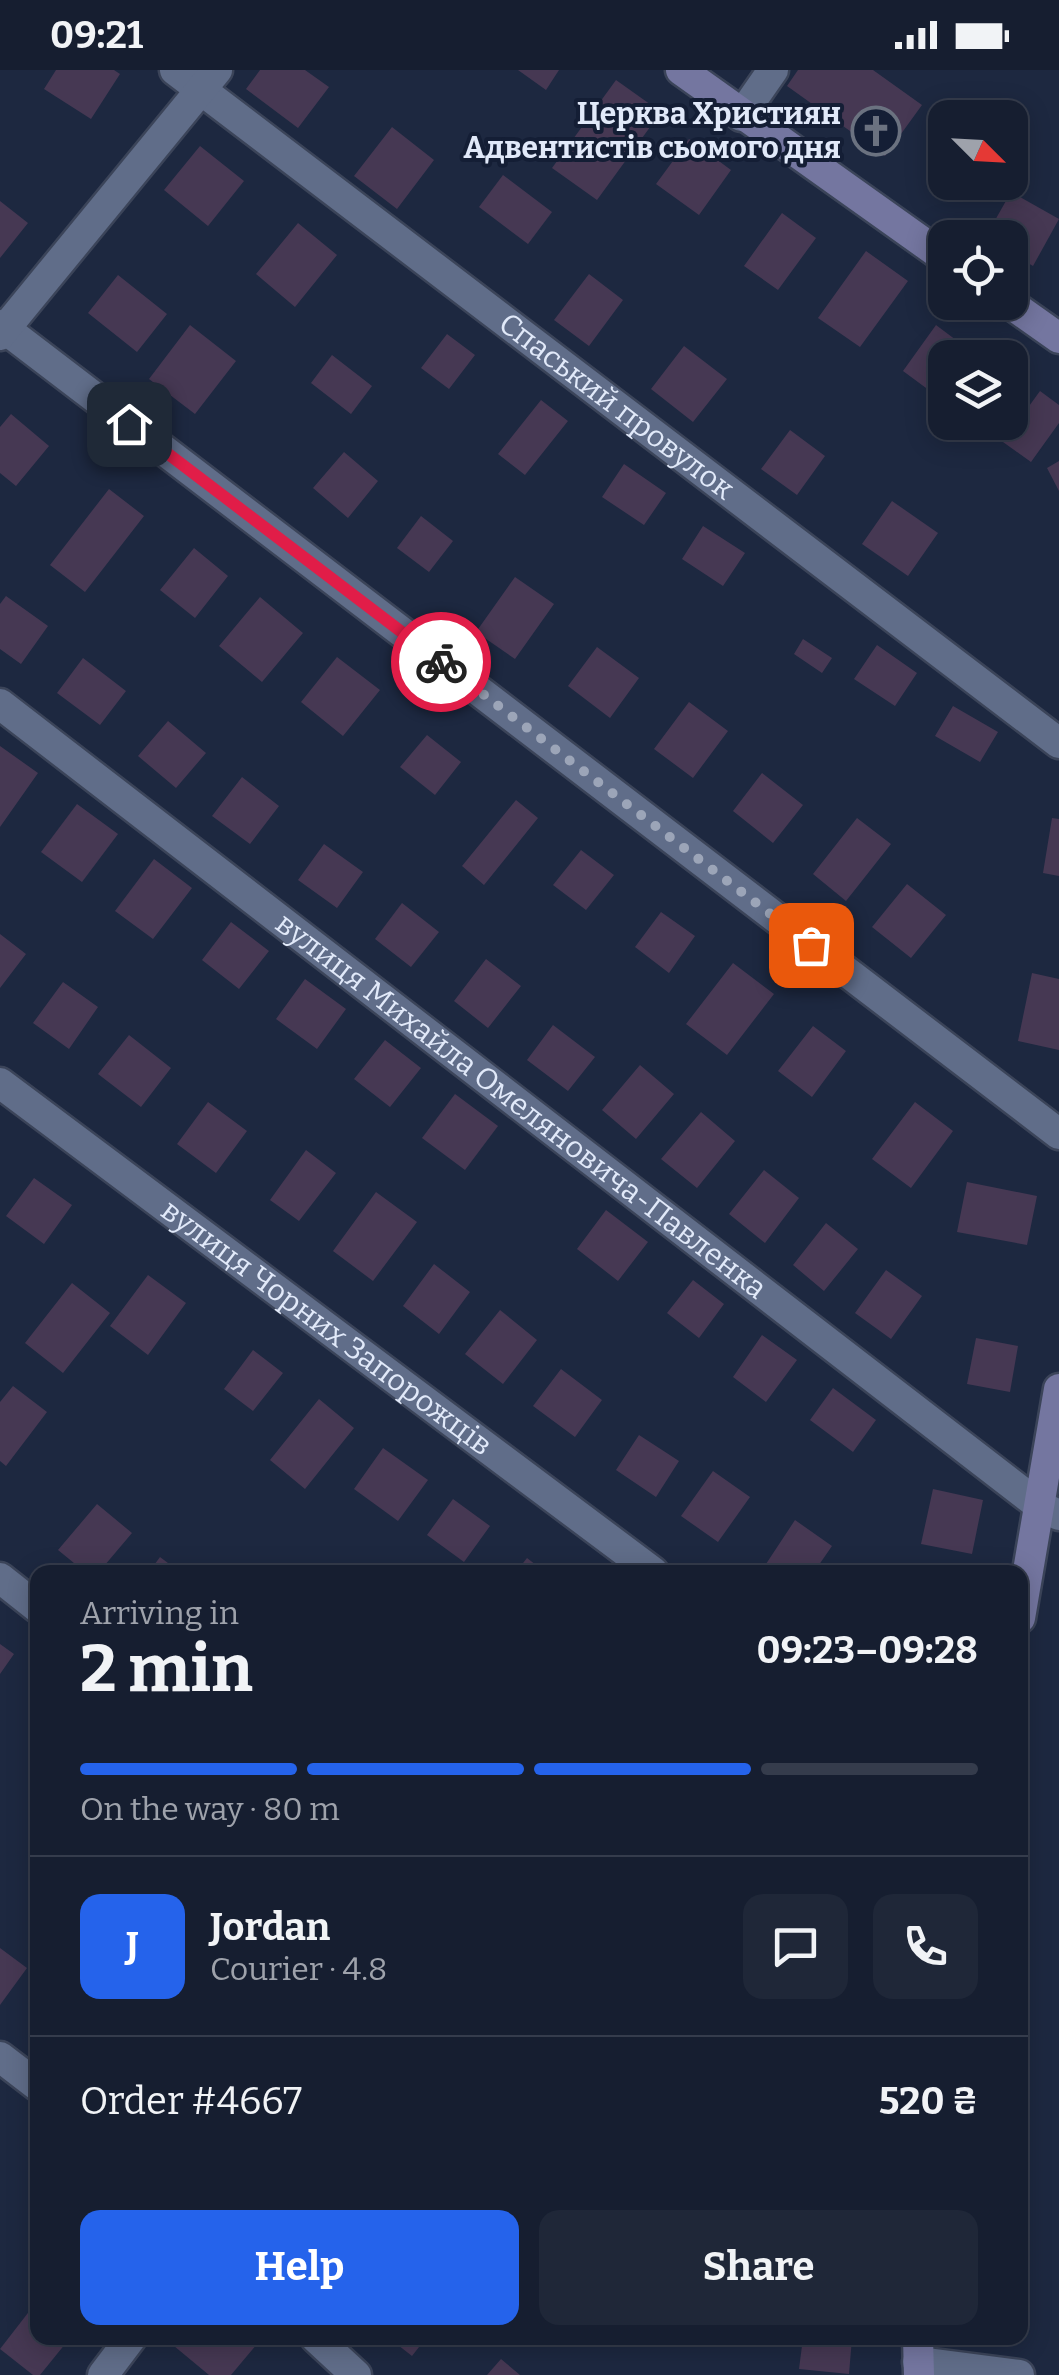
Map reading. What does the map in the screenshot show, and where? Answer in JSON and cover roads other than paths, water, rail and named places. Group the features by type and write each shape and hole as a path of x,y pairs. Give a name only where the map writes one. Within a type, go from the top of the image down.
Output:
{"street":[{"name":"Спаський провулок","path":"175,70 209,80 1059,743"},
{"path":"681,70 928,246"},
{"path":"741,116 773,70"},
{"path":"209,80 2,330 1059,1134"},
{"path":"1028,316 1059,338"},
{"name":"вулиця Михайла Омеляновича-Павленка","path":"0,704 1050,1511"},
{"name":"вулиця Чорних Запорожців","path":"0,1083 643,1565"},
{"path":"1028,1589 1050,1511 1059,1390"},
{"path":"0,1578 30,1602"},
{"path":"0,2057 30,2080"},
{"path":"104,2375 127,2345"},
{"path":"324,2345 356,2375"},
{"path":"918,2358 1019,2375"}],"place":[{"name":"Церква Християн Адвентистів сьомого дня","path":"876,131"}]}
